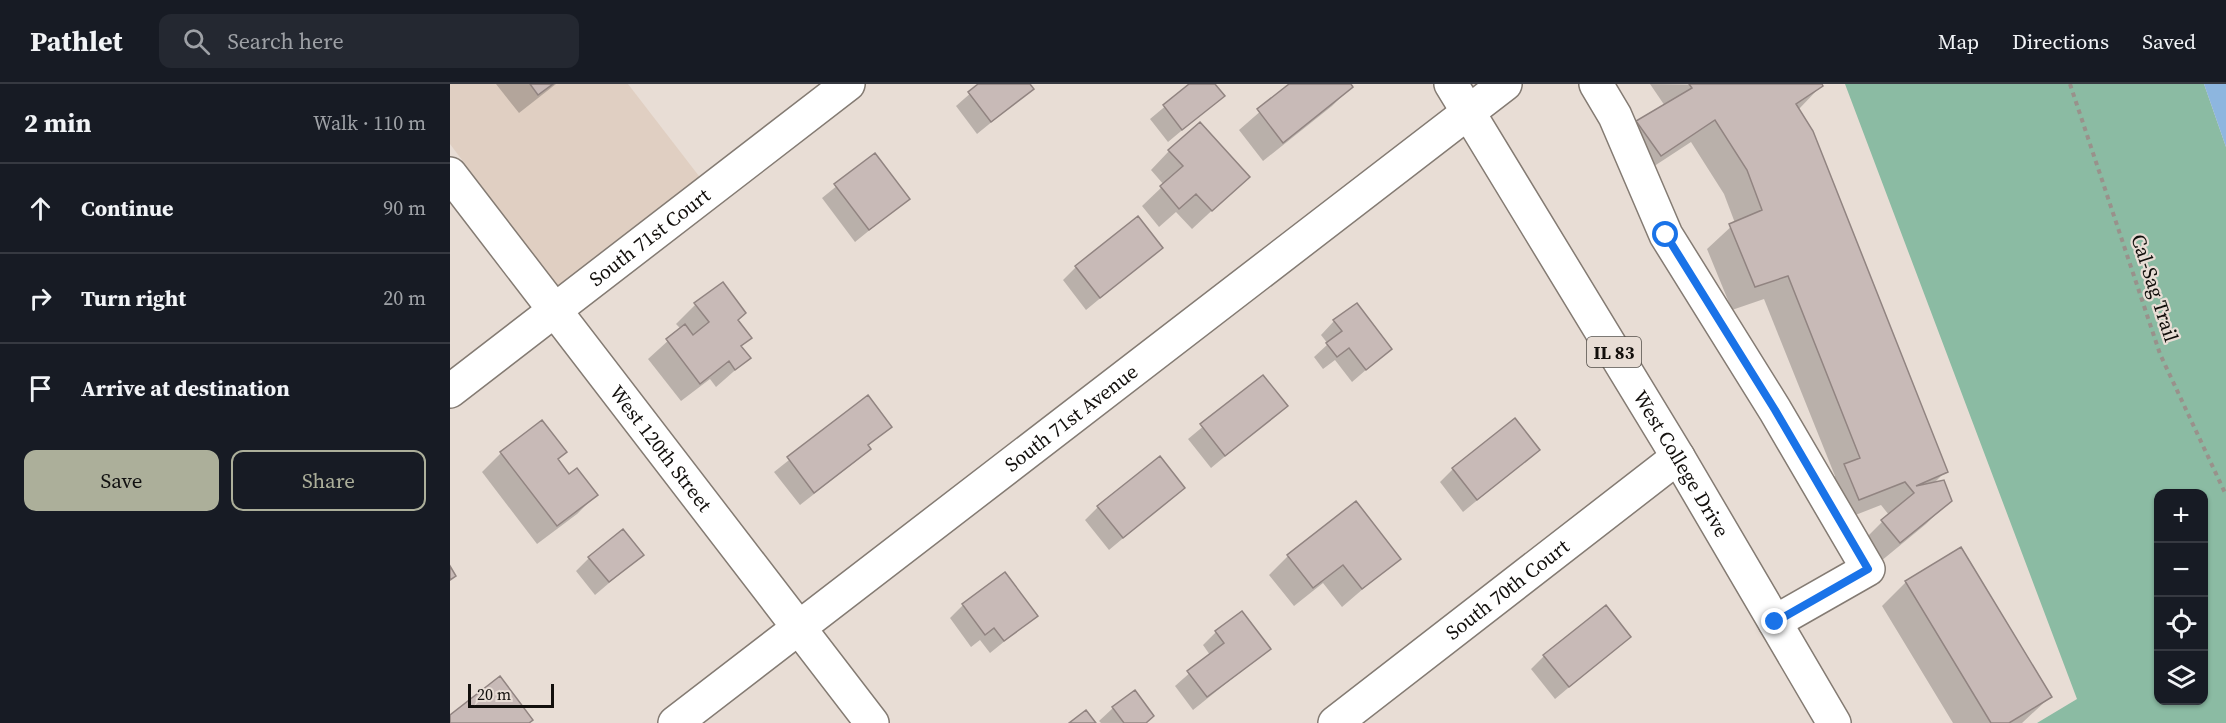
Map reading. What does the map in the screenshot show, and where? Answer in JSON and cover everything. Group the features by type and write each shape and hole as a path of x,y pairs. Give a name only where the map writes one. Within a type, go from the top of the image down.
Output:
{"street":[{"name":"South 71st Court","path":"450,391 848,84"},
{"name":"West College Drive","path":"1451,84 1467,114 1678,457 1834,723"},
{"name":"South 71st Avenue","path":"675,723 1505,84"},
{"path":"1596,84 1615,116 1666,235 1775,410 1868,569 1775,622"},
{"name":"West 120th Street","path":"450,174 800,626 872,723"},
{"name":"South 70th Court","path":"1335,723 1678,457"}],"path":[{"name":"Cal-Sag Trail","path":"2070,84 2160,354 2226,495"}],"shaded area":[{"path":"450,84 628,84 702,180 560,290 450,144"}],"green space":[{"path":"1845,84 2204,84 2226,147 2226,723 2037,723 2077,699"}],"water":[{"path":"2204,84 2226,84 2226,147"}],"building":[{"path":"530,84 553,84 538,95"},
{"path":"978,84 1030,84 1034,89 991,122 968,92"},
{"path":"1189,84 1215,84 1225,96 1182,130 1163,105"},
{"path":"1289,84 1351,84 1353,87 1283,143 1257,109"},
{"path":"1689,84 1822,84 1823,86 1796,104 1813,131 1948,472 1916,486 1944,480 1952,501 1900,543 1881,520 1914,493 1905,482 1859,500 1844,464 1860,458 1788,276 1755,287 1729,224 1762,210 1747,170 1715,120 1661,156 1636,121 1692,88"},
{"path":"1200,122 1250,177 1212,211 1196,194 1179,209 1160,186 1183,166 1168,150"},
{"path":"875,153 910,199 869,230 834,184"},
{"path":"1138,216 1163,248 1100,298 1075,266"},
{"path":"723,282 746,313 738,320 752,338 741,346 751,358 735,370 729,361 700,384 666,339 685,324 693,335 709,322 694,303"},
{"path":"1357,303 1392,349 1366,370 1349,348 1337,357 1326,343 1342,331 1333,320"},
{"path":"1263,375 1288,406 1225,456 1200,424"},
{"path":"868,395 892,427 868,445 871,449 814,493 787,457"},
{"path":"1515,418 1540,450 1477,500 1452,468"},
{"path":"542,420 567,452 558,459 569,474 577,468 598,495 557,526 500,452"},
{"path":"1160,456 1185,488 1123,538 1097,506"},
{"path":"1356,501 1401,559 1362,589 1343,565 1313,588 1287,555"},
{"path":"623,529 644,555 609,582 588,557"},
{"path":"1961,547 2052,697 2009,723 1991,723 1905,581"},
{"path":"450,566 456,576 450,580"},
{"path":"1005,572 1038,616 1004,641 994,628 985,635 962,604"},
{"path":"1606,605 1631,637 1569,687 1543,655"},
{"path":"1242,611 1271,649 1207,697 1187,671 1224,643 1215,631"},
{"path":"500,676 533,720 529,723 450,723 450,715"},
{"path":"1135,690 1154,716 1146,723 1124,723 1112,707"},
{"path":"1086,710 1096,723 1069,723"}],"route":[{"path":"1666,235 1775,410 1868,569 1775,622"}]}
